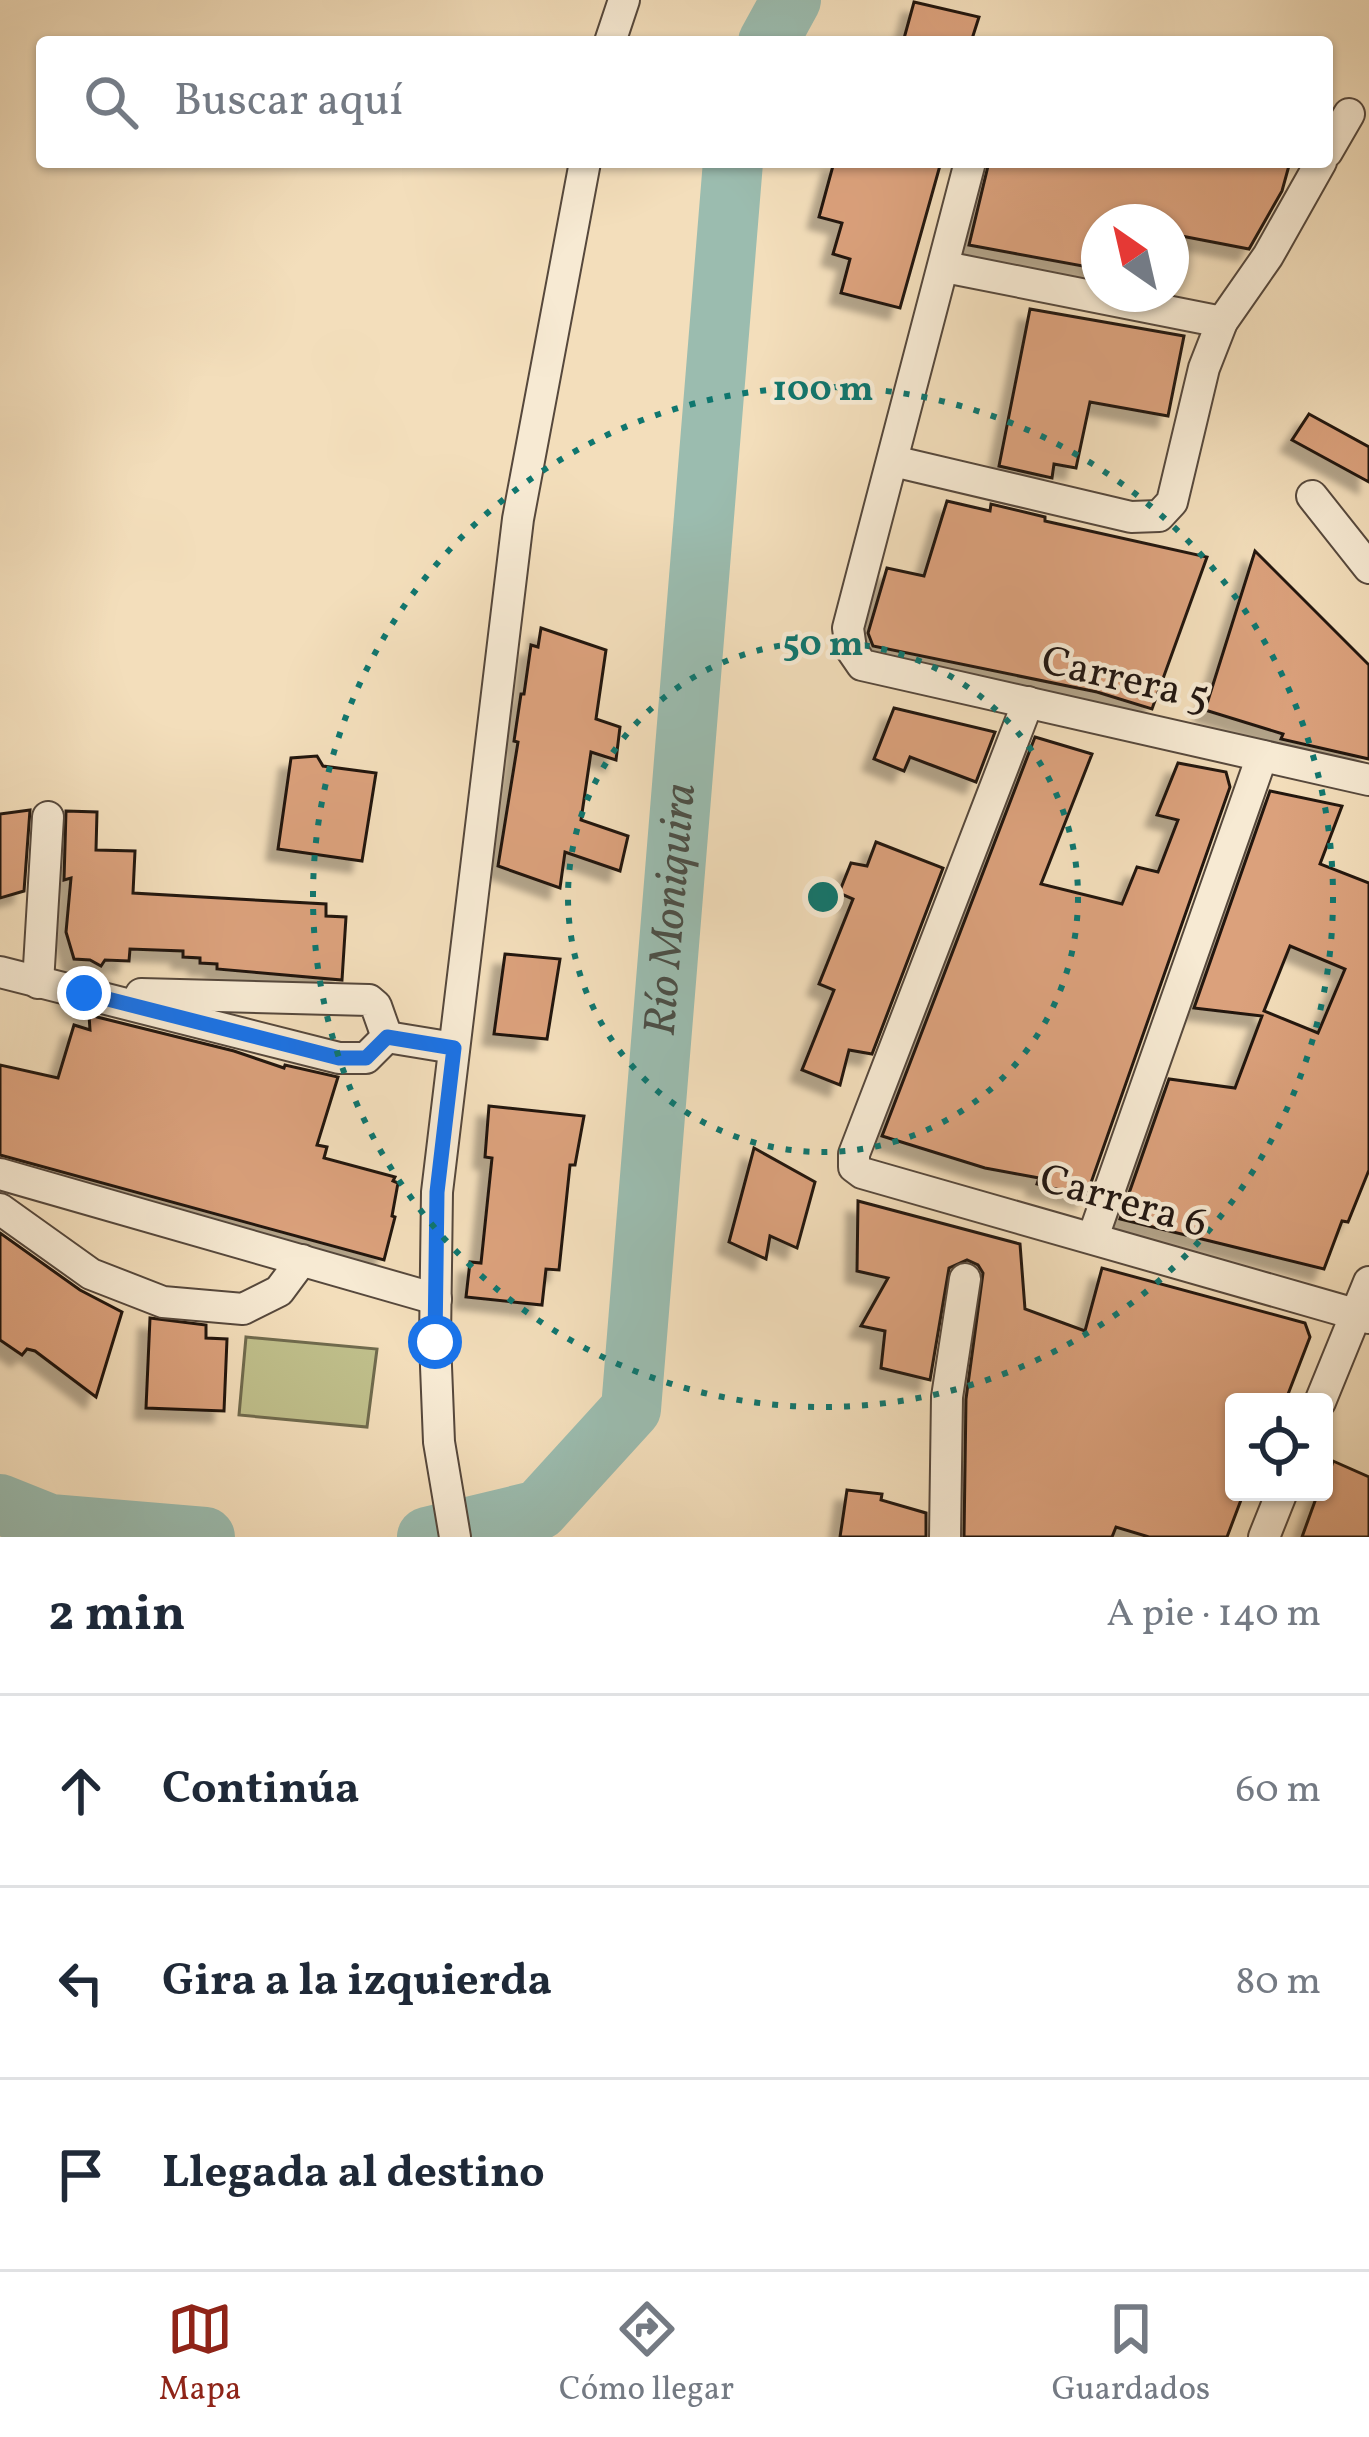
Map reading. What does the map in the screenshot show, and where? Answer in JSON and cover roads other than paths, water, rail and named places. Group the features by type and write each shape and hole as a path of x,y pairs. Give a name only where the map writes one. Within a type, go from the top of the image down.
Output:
{"street":[{"path":"612,36 624,0"},
{"path":"1333,141 1348,114"},
{"path":"455,1537 440,1442 437,1192 518,519 584,168"},
{"path":"969,168 893,460 1131,517 1159,516 1172,502 1204,368 1222,322 1268,256 1318,168"},
{"path":"946,267 1222,322"},
{"name":"Carrera 5","path":"893,460 848,628 851,649 862,665 1369,780"},
{"path":"1312,496 1369,568"},
{"name":"Carrera 6","path":"1028,702 854,1154 854,1167 862,1174 1362,1317"},
{"path":"1093,1237 1262,756"},
{"path":"38,982 48,818"},
{"path":"0,972 339,1058 366,1058 387,1037"},
{"path":"84,993 369,1000 376,1006 387,1037"},
{"path":"387,1037 454,1048"},
{"path":"0,1174 436,1299"},
{"path":"0,1209 91,1274 163,1302 243,1309 279,1291 302,1260"},
{"path":"945,1537 946,1397 965,1279"},
{"path":"1324,1393 1362,1317 1369,1282"},
{"path":"1264,1537 1278,1501"}],"waterway":[{"name":"Río Moniquira","path":"771,36 791,0"},
{"name":"Río Moniquira","path":"427,1537 539,1510 631,1409 733,168"},
{"name":"Río Moniquira","path":"0,1504 50,1524 205,1537"}]}
